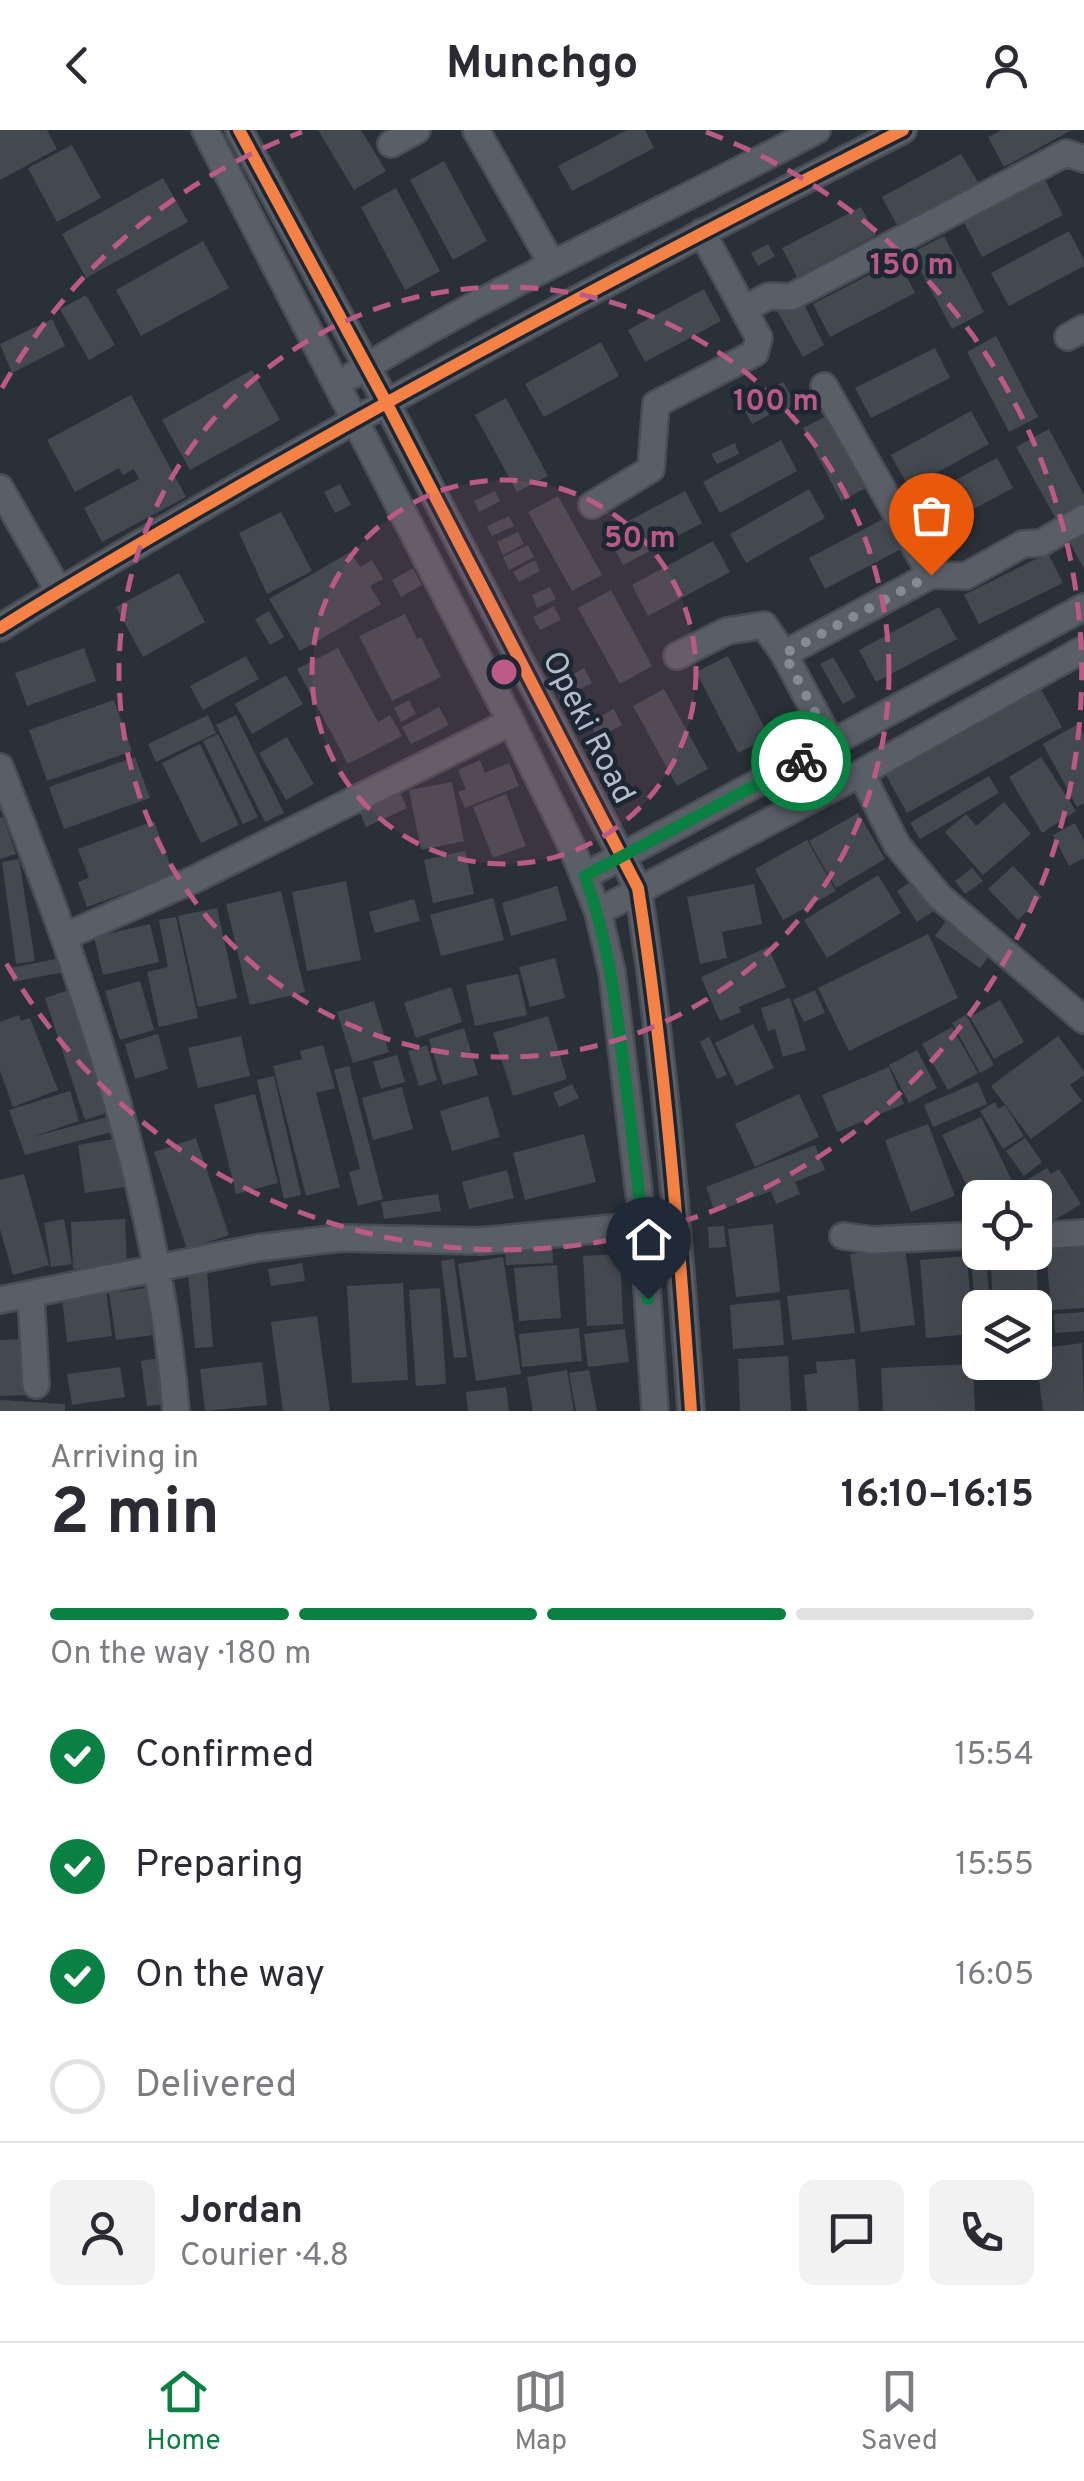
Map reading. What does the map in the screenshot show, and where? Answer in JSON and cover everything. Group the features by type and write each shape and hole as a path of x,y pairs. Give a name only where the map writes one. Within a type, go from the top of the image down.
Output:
{"street":[{"name":"Opeki Road","path":"204,130 511,722 585,876 598,912 612,972 643,1225 655,1411"},
{"name":"Opeki Road","path":"238,130 386,402 638,888 676,1206 691,1411"},
{"path":"390,144 416,130"},
{"path":"476,130 552,264"},
{"path":"337,384 552,264 817,130"},
{"path":"0,628 386,402 702,232 903,130"},
{"path":"744,309 769,296 791,296 1066,153 1084,159"},
{"path":"592,505 651,469 656,404 755,353 759,338 702,232"},
{"path":"824,386 931,575"},
{"path":"0,488 59,590"},
{"path":"784,654 931,575 966,576 1023,544 1041,542 1084,518"},
{"path":"585,876 1084,607"},
{"path":"598,912 1080,659 1056,623"},
{"path":"678,656 727,630 764,626 784,654 832,744"},
{"path":"66,936 195,879 511,722"},
{"path":"0,767 66,936 130,1142 159,1269 176,1411"},
{"path":"861,773 897,845 940,897 1084,1020"},
{"path":"0,1300 257,1248 340,1238 481,1242 643,1225"},
{"path":"1052,1235 1084,1233"},
{"path":"843,1236 873,1240 962,1236"},
{"path":"32,1296 36,1384"}],"building":[{"path":"0,130 47,130 57,149 0,180"},
{"path":"318,130 361,130 386,171 354,190"},
{"path":"627,130 645,130 654,148 572,191 558,166"},
{"path":"1002,130 1072,130 1004,167 988,137"},
{"path":"72,145 101,198 57,222 28,168"},
{"path":"961,154 979,184 899,229 882,197"},
{"path":"444,161 487,241 453,260 410,180"},
{"path":"163,178 188,222 86,278 62,234"},
{"path":"1045,180 1063,215 982,257 964,222"},
{"path":"396,188 440,271 405,290 361,207"},
{"path":"861,207 876,235 797,277 782,248"},
{"path":"1069,231 1084,266 1009,306 991,273"},
{"path":"944,236 984,312 952,329 911,253"},
{"path":"203,241 229,288 141,336 116,290"},
{"path":"768,244 775,256 758,266 751,253"},
{"path":"898,260 915,293 830,337 813,304"},
{"path":"704,289 721,321 645,362 628,330"},
{"path":"799,294 824,345 803,357 775,307"},
{"path":"86,295 115,345 89,360 60,309"},
{"path":"52,319 65,346 12,373 0,344"},
{"path":"996,336 1038,417 1009,432 967,352"},
{"path":"601,342 619,376 544,417 525,384"},
{"path":"935,348 950,378 871,418 855,388"},
{"path":"252,370 280,420 190,470 162,420"},
{"path":"783,382 796,404 782,412 770,389"},
{"path":"131,395 186,497 102,542 84,508 139,479 134,469 123,475 119,468 75,492 47,440"},
{"path":"758,395 769,415 752,424 741,404"},
{"path":"506,398 548,476 517,492 475,415"},
{"path":"971,411 989,444 909,488 891,455"},
{"path":"834,412 872,485 841,501 803,428"},
{"path":"1049,429 1084,495 1084,504 1056,519 1016,447"},
{"path":"781,440 797,471 720,513 703,482"},
{"path":"735,443 739,454 717,464 711,454"},
{"path":"997,458 1013,488 932,531 916,501"},
{"path":"340,484 351,505 335,513 324,492"},
{"path":"809,489 825,518 746,563 730,534"},
{"path":"495,491 500,501 479,512 474,501"},
{"path":"685,491 702,523 623,565 606,533"},
{"path":"558,496 602,575 572,591 528,512"},
{"path":"281,512 312,571 267,594 239,533"},
{"path":"509,516 514,526 492,536 487,526"},
{"path":"889,516 905,547 825,589 809,558"},
{"path":"1084,530 1084,569 1068,539"},
{"path":"518,532 524,544 503,555 497,542"},
{"path":"713,541 730,572 648,616 632,585"},
{"path":"528,545 534,557 509,570 503,557"},
{"path":"350,552 360,567 372,560 383,579 370,586 381,604 300,651 269,599"},
{"path":"1048,553 1063,583 979,624 964,595"},
{"path":"535,560 540,571 519,582 513,572"},
{"path":"413,568 422,585 401,597 392,580"},
{"path":"179,573 205,622 143,657 116,607"},
{"path":"550,587 556,599 537,608 532,595"},
{"path":"611,590 652,666 620,684 578,608"},
{"path":"554,606 561,620 540,630 533,617"},
{"path":"939,607 957,639 876,682 859,650"},
{"path":"269,611 284,637 270,645 255,619"},
{"path":"405,614 441,677 392,701 359,636"},
{"path":"84,648 96,681 27,706 15,673"},
{"path":"338,648 378,722 390,715 402,736 348,764 297,669"},
{"path":"246,656 259,679 203,710 190,686"},
{"path":"728,656 769,737 738,753 696,672"},
{"path":"833,657 856,697 843,704 820,664"},
{"path":"584,668 592,683 574,692 566,678"},
{"path":"286,675 303,704 252,734 235,704"},
{"path":"664,689 708,769 677,786 633,706"},
{"path":"1041,689 1062,727 907,813 886,775"},
{"path":"114,700 132,751 47,781 29,730"},
{"path":"409,700 416,714 401,722 394,708"},
{"path":"439,707 449,725 411,744 402,727"},
{"path":"614,709 622,725 598,738 589,722"},
{"path":"208,715 216,733 156,762 148,744"},
{"path":"236,715 284,813 265,822 216,725"},
{"path":"1078,724 1084,735 1084,803 1077,807 1043,744"},
{"path":"218,734 258,817 243,824 203,741"},
{"path":"287,737 314,784 286,800 259,753"},
{"path":"200,744 239,825 201,843 162,763"},
{"path":"135,757 150,798 64,829 49,787"},
{"path":"1041,757 1076,811 1042,833 1009,777"},
{"path":"480,760 485,773 509,763 519,786 465,808 458,792 466,789 458,770"},
{"path":"989,776 999,793 920,839 910,823"},
{"path":"452,782 464,841 421,850 409,790"},
{"path":"399,790 407,808 366,827 358,808"},
{"path":"506,794 526,846 493,858 473,807"},
{"path":"1004,802 1031,834 983,875 945,832 966,814 976,826"},
{"path":"858,813 885,859 836,888 809,841"},
{"path":"3,817 16,854 0,859 0,818"},
{"path":"154,821 174,875 87,907 78,882 89,878 78,849"},
{"path":"1075,823 1084,841 1084,858 1069,866 1053,835"},
{"path":"807,840 836,891 783,920 755,869"},
{"path":"465,851 474,894 433,903 424,860"},
{"path":"19,859 35,961 16,964 2,862"},
{"path":"1013,866 1042,897 1018,920 988,889"},
{"path":"972,868 983,881 965,894 955,881"},
{"path":"878,875 901,913 827,958 804,920"},
{"path":"921,875 941,906 917,922 897,891"},
{"path":"346,881 361,960 307,971 292,892"},
{"path":"754,884 762,924 722,932 727,958 700,964 687,897"},
{"path":"557,886 567,920 511,936 502,903"},
{"path":"281,891 305,992 250,1005 226,904"},
{"path":"493,898 504,940 441,956 430,915"},
{"path":"414,899 420,921 375,933 369,912"},
{"path":"217,908 237,998 198,1007 178,916"},
{"path":"950,915 995,948 980,968 935,936"},
{"path":"176,917 198,1018 159,1027 147,972 168,967 159,920"},
{"path":"150,924 159,962 103,975 94,937"},
{"path":"928,934 958,998 849,1051 818,988"},
{"path":"768,947 786,987 739,1007 741,1012 720,1021 701,977"},
{"path":"61,958 64,972 13,982 10,968"},
{"path":"555,958 565,998 530,1007 519,967"},
{"path":"518,974 527,1015 475,1026 466,985"},
{"path":"140,981 154,1030 120,1040 105,991"},
{"path":"451,987 462,1022 416,1038 404,1003"},
{"path":"75,988 115,1110 85,1120 45,998"},
{"path":"815,990 825,1013 804,1022 793,1000"},
{"path":"790,998 806,1050 783,1057 775,1029 768,1031 761,1008"},
{"path":"1000,1000 1024,1042 994,1059 970,1017"},
{"path":"374,1001 389,1052 353,1063 337,1012"},
{"path":"19,1015 21,1021 30,1018 58,1090 13,1107 0,1071 0,1022"},
{"path":"966,1015 994,1065 980,1073 952,1023"},
{"path":"548,1016 567,1079 513,1096 493,1033"},
{"path":"753,1024 774,1068 736,1086 715,1043"},
{"path":"952,1027 978,1073 948,1090 922,1044"},
{"path":"464,1028 478,1075 443,1085 429,1039"},
{"path":"158,1034 168,1069 135,1079 125,1044"},
{"path":"241,1036 250,1076 198,1088 188,1048"},
{"path":"1058,1036 1084,1071 1070,1085 1082,1101 1031,1139 991,1086"},
{"path":"709,1037 727,1075 717,1079 700,1042"},
{"path":"323,1045 335,1088 316,1093 340,1187 306,1196 273,1066 302,1059 300,1051"},
{"path":"427,1045 437,1080 419,1086 408,1051"},
{"path":"917,1050 937,1088 909,1103 889,1065"},
{"path":"397,1055 405,1082 381,1089 373,1062"},
{"path":"349,1066 383,1199 358,1206 349,1172 360,1169 334,1070"},
{"path":"889,1067 904,1104 837,1132 822,1095"},
{"path":"274,1076 301,1195 284,1199 257,1080"},
{"path":"978,1082 987,1104 933,1127 924,1105"},
{"path":"572,1084 579,1098 559,1107 553,1093"},
{"path":"402,1087 413,1129 373,1140 362,1098"},
{"path":"70,1091 79,1121 32,1137 118,1114 123,1129 25,1155 9,1110"},
{"path":"255,1094 278,1183 236,1194 214,1105"},
{"path":"799,1094 819,1137 755,1167 735,1124"},
{"path":"488,1096 500,1137 452,1151 440,1111"},
{"path":"995,1102 998,1109 1005,1105 1024,1136 1003,1149 980,1111"},
{"path":"981,1117 1012,1180 964,1180 942,1135"},
{"path":"928,1124 955,1196 911,1212 885,1140"},
{"path":"584,1134 596,1182 525,1200 513,1153"},
{"path":"125,1137 132,1186 85,1193 78,1145"},
{"path":"196,1138 229,1235 187,1249 154,1152"},
{"path":"1025,1138 1042,1162 1024,1176 1006,1151"},
{"path":"815,1145 825,1170 795,1182 800,1194 776,1204 771,1191 715,1212 706,1187"},
{"path":"1047,1168 1051,1174 1059,1169 1081,1204 1053,1221 1052,1180 1027,1180"},
{"path":"507,1170 514,1198 469,1209 462,1182"},
{"path":"24,1174 49,1265 13,1275 0,1229 0,1180"},
{"path":"438,1194 441,1211 384,1219 381,1202"},
{"path":"64,1219 72,1264 51,1267 44,1223"},
{"path":"125,1219 127,1266 73,1269 71,1222"},
{"path":"773,1224 780,1292 736,1297 728,1229"},
{"path":"724,1226 726,1247 709,1248 708,1227"},
{"path":"552,1243 553,1263 506,1265 505,1246"},
{"path":"1084,1246 1084,1308 1052,1310 1048,1270 1052,1270 1052,1249"},
{"path":"905,1247 915,1325 861,1332 850,1254"},
{"path":"620,1254 623,1324 587,1326 583,1256"},
{"path":"962,1256 962,1270 968,1270 970,1290 962,1290 962,1335 926,1338 920,1260"},
{"path":"503,1257 521,1374 476,1381 458,1264"},
{"path":"454,1259 467,1357 454,1358 441,1261"},
{"path":"302,1263 305,1281 271,1286 268,1269"},
{"path":"557,1265 561,1318 519,1321 514,1268"},
{"path":"972,1270 987,1270 989,1290 974,1290"},
{"path":"991,1270 1037,1270 1038,1290 992,1290"},
{"path":"207,1271 213,1347 195,1348 188,1273"},
{"path":"403,1283 408,1380 352,1383 347,1286"},
{"path":"146,1288 152,1335 116,1340 109,1293"},
{"path":"440,1288 446,1384 416,1386 409,1290"},
{"path":"849,1289 855,1333 792,1340 787,1296"},
{"path":"106,1290 112,1336 67,1342 62,1297"},
{"path":"780,1300 784,1345 733,1349 730,1305"},
{"path":"1084,1312 1084,1331 1055,1333 1054,1314"},
{"path":"317,1316 330,1411 283,1411 271,1322"},
{"path":"579,1328 582,1361 522,1367 519,1334"},
{"path":"625,1329 629,1362 588,1367 584,1334"},
{"path":"26,1339 27,1395 0,1396 0,1340"},
{"path":"1082,1343 1084,1411 1043,1411 1039,1380 1052,1380 1052,1347"},
{"path":"788,1356 791,1411 740,1411 738,1359"},
{"path":"160,1358 167,1404 147,1406 141,1361"},
{"path":"855,1359 859,1411 807,1411 804,1375 817,1373 816,1362"},
{"path":"262,1362 267,1405 205,1411 200,1369"},
{"path":"962,1364 962,1380 974,1380 975,1411 883,1411 881,1368"},
{"path":"120,1367 125,1397 72,1405 67,1374"},
{"path":"567,1370 574,1411 533,1411 527,1377"},
{"path":"589,1370 597,1411 576,1411 569,1373"},
{"path":"506,1387 509,1411 468,1411 466,1392"},
{"path":"0,1400 65,1404 65,1411 0,1411"}],"cycle path":[{"path":"239,130 386,402 638,888 670,1149 691,1411"},
{"path":"0,628 323,438 653,259 903,130"}],"way so far":[{"path":"801,761 832,744 784,654 931,575"}],"route":[{"path":"648,1299 643,1225 612,972 585,876 801,761"}]}
